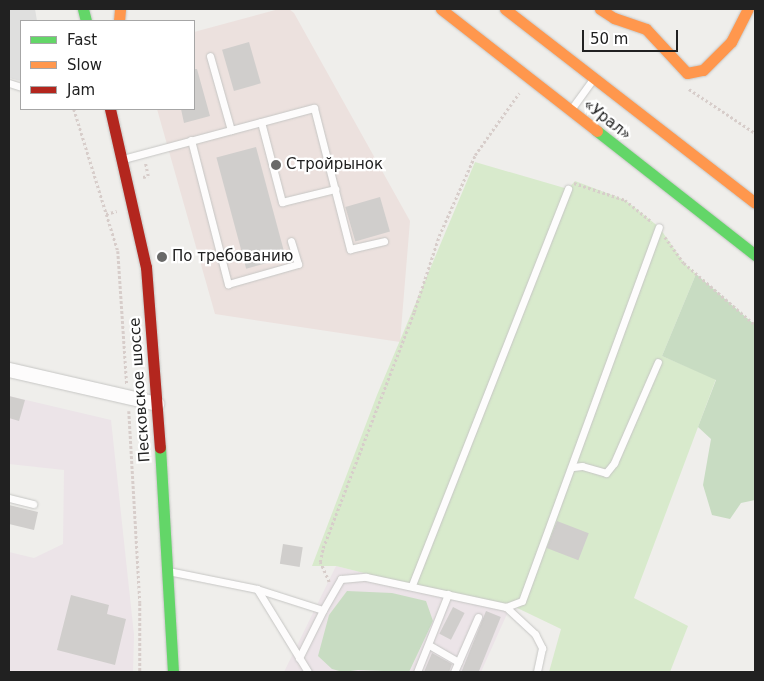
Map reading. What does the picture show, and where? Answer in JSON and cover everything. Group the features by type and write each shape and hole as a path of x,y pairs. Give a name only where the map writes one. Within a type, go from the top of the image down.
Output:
{"main road":[{"name":"«Урал»","path":"441,9 755,255"},
{"name":"«Урал»","path":"505,9 755,203"},
{"path":"600,9 614,18 646,29 687,73 703,70 731,42 748,9"},
{"name":"Песковское шоссе","path":"110,110 146,266 158,404 173,672"}],"street":[{"path":"9,370 158,404"}],"lane":[{"path":"210,56 231,130"},
{"path":"570,110 594,78"},
{"path":"122,159 314,108 350,249 384,241"},
{"path":"261,122 282,202 335,189"},
{"path":"191,140 228,284 298,264 291,241"},
{"path":"412,585 568,189"},
{"path":"299,658 323,610 341,580 366,577 412,585 506,607 522,602 573,467 659,227"},
{"path":"573,467 582,466 606,473 614,463 658,362"},
{"path":"9,498 33,504"},
{"path":"168,571 257,589 323,610"},
{"path":"257,589 308,672"},
{"path":"418,672 448,594"},
{"path":"506,607 535,634 542,648 537,672"},
{"path":"454,672 478,617"},
{"path":"429,645 458,662"}],"path":[{"path":"687,73 685,86 755,133"},
{"path":"334,593 320,562 323,548 414,312 439,236 475,156 522,88"},
{"path":"74,110 118,251 140,603 140,672"},
{"path":"568,189 576,181 625,200 659,227 684,264 755,325"}],"shaded area":[{"path":"9,9 35,9 37,20 20,20 20,81 9,78"},
{"name":"Стройрынок","path":"279,9 289,9 294,13 410,221 400,342 215,314 157,110 195,110 195,32"},
{"path":"9,396 111,420 134,635 133,672 9,672 9,552 34,558 63,544 64,470 9,464"},
{"path":"336,566 448,594 511,605 481,672 284,672"}],"green space":[{"path":"475,162 568,189 575,181 625,200 659,227 684,263 696,274 662,356 716,379 634,598 688,626 670,672 549,672 561,629 511,605 448,594 336,566 312,566 377,395"},
{"path":"696,274 755,325 755,500 741,503 730,519 712,515 703,485 711,439 698,427 716,380 662,356"},
{"path":"347,591 392,593 426,601 433,621 409,672 358,670 343,672 332,669 318,656 329,615"}],"building":[{"path":"249,42 261,83 234,91 222,50"},
{"path":"195,69 197,69 210,116 184,123 181,110 195,110"},
{"path":"256,147 286,258 246,269 216,158"},
{"path":"380,197 390,232 355,242 345,207"},
{"path":"9,396 25,400 19,421 9,418"},
{"path":"9,505 38,512 34,530 9,524"},
{"path":"557,521 589,533 578,560 547,548"},
{"path":"283,544 303,547 300,567 280,564"},
{"path":"71,595 109,605 107,614 126,619 115,665 57,650"},
{"path":"453,607 465,613 451,640 439,634"},
{"path":"486,611 501,617 479,672 461,672"},
{"path":"432,653 452,664 449,672 424,672"}],"traffic: fast":[{"path":"83,9 86,20"},
{"path":"597,131 755,255"},
{"path":"160,447 173,672"}],"traffic: slow":[{"path":"119,20 120,9"},
{"path":"441,9 597,131"},
{"path":"505,9 755,203"},
{"path":"600,9 614,18 646,29 687,73 703,70 731,42 748,9"}],"traffic: jam":[{"path":"110,110 146,267 160,447"}],"place":[{"name":"Стройрынок","path":"276,165"},
{"name":"По требованию","path":"162,257"}]}
